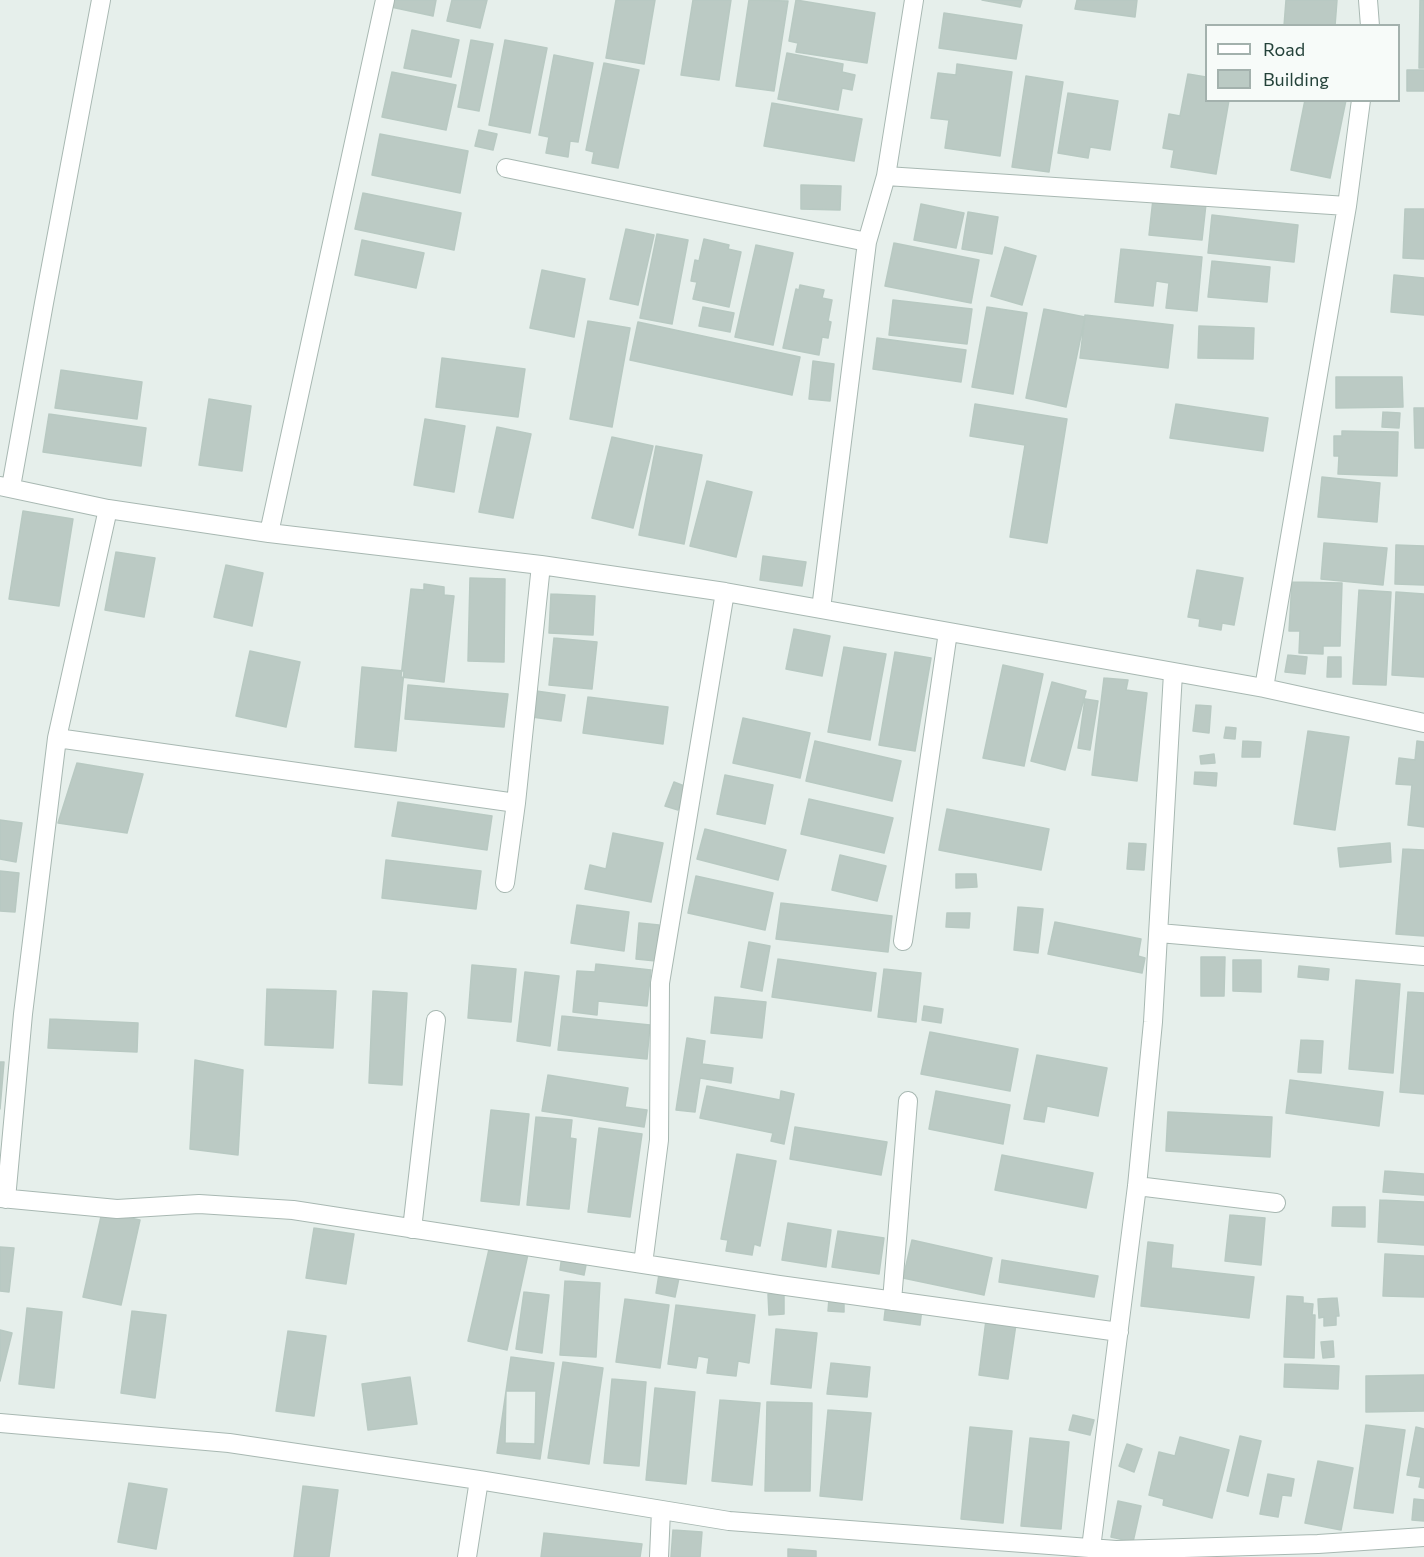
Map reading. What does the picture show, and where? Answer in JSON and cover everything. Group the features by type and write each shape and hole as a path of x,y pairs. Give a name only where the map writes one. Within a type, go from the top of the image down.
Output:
{"street":[{"path":"101,0 46,291 6,486 108,509 269,533 540,565 725,592 1264,688 1424,723"},
{"path":"269,533 385,0"},
{"path":"820,609 867,242 886,176 914,0"},
{"path":"1368,0 1370,24"},
{"path":"1264,688 1347,206 1361,102"},
{"path":"506,168 867,242"},
{"path":"886,176 1347,206"},
{"path":"108,509 57,738 3,1199 117,1209 200,1204 293,1210 892,1301 1119,1332"},
{"path":"505,883 516,803 540,565"},
{"path":"643,1264 659,1140 660,983 725,592"},
{"path":"903,941 948,632"},
{"path":"1091,1548 1137,1186 1159,933 1173,673"},
{"path":"57,738 516,803"},
{"path":"1159,933 1424,956"},
{"path":"412,1229 436,1020"},
{"path":"892,1301 908,1101"},
{"path":"1137,1186 1276,1203"},
{"path":"0,1423 229,1443 478,1480 729,1521 1091,1548 1116,1554 1317,1550 1424,1537"},
{"path":"466,1557 478,1480"},
{"path":"659,1557 661,1510"}],"building":[{"path":"393,0 436,0 433,16 391,7"},
{"path":"452,0 487,0 480,28 447,21"},
{"path":"616,0 655,0 644,64 606,58"},
{"path":"693,0 731,0 719,80 681,75"},
{"path":"749,0 788,1 774,91 736,86"},
{"path":"796,0 875,13 867,63 796,52 798,43 789,41"},
{"path":"982,0 1022,0 1020,7"},
{"path":"1077,0 1137,0 1135,17 1075,9"},
{"path":"1286,0 1337,0 1335,24 1284,24"},
{"path":"1420,0 1424,0 1424,68 1419,68"},
{"path":"944,13 1022,25 1016,59 939,48"},
{"path":"412,30 459,40 451,77 404,68"},
{"path":"471,40 493,44 479,111 458,107"},
{"path":"505,40 547,48 530,133 489,125"},
{"path":"787,53 843,64 842,72 855,75 852,90 842,88 838,110 778,99"},
{"path":"554,55 593,63 578,142 570,141 568,157 546,153 549,137 539,135"},
{"path":"604,63 639,70 618,168 592,163 594,152 586,150"},
{"path":"957,64 1012,72 1000,156 945,148 949,120 931,118 938,73 956,75"},
{"path":"1407,70 1424,70 1424,91 1407,91"},
{"path":"392,72 456,85 446,130 382,117"},
{"path":"1188,74 1205,77 1205,102 1229,102 1216,174 1171,167 1174,150 1163,148 1169,114 1180,116"},
{"path":"1026,76 1063,82 1049,172 1012,167"},
{"path":"1068,93 1118,101 1110,150 1090,147 1088,158 1058,153"},
{"path":"1305,102 1346,102 1330,178 1291,170"},
{"path":"772,103 862,119 854,161 764,146"},
{"path":"479,130 497,134 493,150 475,146"},
{"path":"380,134 468,151 460,193 372,175"},
{"path":"801,185 841,186 840,210 801,209"},
{"path":"363,193 461,213 454,250 355,229"},
{"path":"1153,199 1206,204 1202,240 1149,235"},
{"path":"921,204 964,213 956,248 914,240"},
{"path":"1405,209 1424,209 1424,259 1403,258"},
{"path":"968,212 998,217 992,254 962,249"},
{"path":"1212,215 1298,225 1294,262 1208,253"},
{"path":"626,229 654,235 638,305 610,299"},
{"path":"657,234 688,240 672,324 640,318"},
{"path":"704,239 729,245 728,249 741,252 729,307 693,299 697,282 691,281 695,260 699,261"},
{"path":"362,240 424,253 416,288 355,275"},
{"path":"894,243 979,260 971,303 885,286"},
{"path":"756,245 793,253 773,345 735,337"},
{"path":"1005,247 1036,256 1022,305 991,296"},
{"path":"1121,249 1202,257 1197,311 1166,308 1169,283 1156,281 1153,306 1115,302"},
{"path":"1212,261 1270,267 1267,302 1208,297"},
{"path":"542,270 585,279 574,337 530,328"},
{"path":"1394,275 1424,278 1424,315 1391,312"},
{"path":"800,285 824,290 822,298 832,300 828,338 822,337 819,355 783,348 796,289 799,290"},
{"path":"893,300 972,309 967,344 889,335"},
{"path":"703,307 734,313 730,332 699,326"},
{"path":"987,307 1027,313 1013,394 972,387"},
{"path":"1044,309 1085,317 1066,407 1026,398"},
{"path":"1085,315 1173,325 1168,368 1080,358"},
{"path":"588,321 630,328 612,427 570,419"},
{"path":"638,322 800,357 792,395 630,360"},
{"path":"1199,326 1254,328 1253,359 1198,358"},
{"path":"877,338 966,350 961,382 873,369"},
{"path":"442,358 525,369 518,417 436,407"},
{"path":"813,361 834,364 830,401 809,399"},
{"path":"61,370 142,382 137,419 55,408"},
{"path":"1336,377 1402,377 1403,407 1336,408"},
{"path":"209,399 251,406 242,471 199,465"},
{"path":"975,404 1067,419 1047,543 1010,537 1025,445 970,436"},
{"path":"1176,404 1268,418 1263,451 1170,438"},
{"path":"1414,408 1424,408 1424,448 1415,448"},
{"path":"1383,412 1400,413 1399,428 1382,427"},
{"path":"49,414 146,428 141,466 43,452"},
{"path":"425,419 465,426 454,492 414,485"},
{"path":"497,427 531,434 513,518 479,512"},
{"path":"1342,431 1398,432 1397,476 1338,474 1339,456 1334,456 1334,436 1342,436"},
{"path":"612,437 653,446 633,528 592,518"},
{"path":"656,446 702,455 684,544 639,535"},
{"path":"1322,477 1380,483 1377,522 1318,517"},
{"path":"707,481 752,492 736,557 690,546"},
{"path":"23,511 73,519 59,606 9,599"},
{"path":"1324,543 1387,548 1383,585 1321,579"},
{"path":"1396,545 1424,546 1424,585 1395,584"},
{"path":"116,552 155,558 144,617 105,610"},
{"path":"763,556 806,562 802,586 760,580"},
{"path":"226,565 263,573 252,626 214,617"},
{"path":"1197,570 1243,578 1234,625 1222,623 1221,630 1199,626 1200,619 1188,617"},
{"path":"470,578 505,579 504,662 468,661"},
{"path":"1292,582 1342,583 1340,646 1323,646 1323,654 1299,653 1300,631 1289,631"},
{"path":"424,584 444,587 444,595 454,596 444,682 401,677 411,589 424,590"},
{"path":"1359,590 1391,592 1386,685 1353,684"},
{"path":"1396,592 1424,594 1424,677 1392,675"},
{"path":"551,594 595,596 593,635 549,633"},
{"path":"794,629 830,636 822,676 786,669"},
{"path":"554,638 597,642 592,689 549,685"},
{"path":"844,647 886,654 870,740 828,732"},
{"path":"250,651 300,662 286,727 236,716"},
{"path":"895,652 931,658 915,751 879,745"},
{"path":"1288,655 1307,657 1305,674 1285,672"},
{"path":"1328,657 1341,657 1341,677 1327,677"},
{"path":"1003,665 1043,674 1024,766 983,758"},
{"path":"362,667 404,671 396,751 355,747"},
{"path":"1104,678 1128,680 1126,690 1147,693 1137,781 1092,775"},
{"path":"1052,682 1086,691 1065,770 1031,761"},
{"path":"408,685 508,694 504,727 405,719"},
{"path":"536,691 565,695 561,721 532,717"},
{"path":"588,697 668,707 663,744 583,733"},
{"path":"1085,699 1098,701 1090,750 1078,748"},
{"path":"1196,705 1211,706 1209,733 1193,731"},
{"path":"743,718 810,733 800,778 733,763"},
{"path":"1226,727 1236,728 1235,739 1224,738"},
{"path":"1308,731 1349,737 1335,830 1294,824"},
{"path":"815,741 901,761 892,801 806,781"},
{"path":"1243,741 1261,742 1260,757 1242,757"},
{"path":"1417,741 1424,742 1424,827 1408,825 1412,785 1396,784 1399,758 1415,760"},
{"path":"1214,754 1215,763 1201,764 1200,756"},
{"path":"77,763 143,774 127,833 58,823"},
{"path":"1195,772 1217,773 1216,786 1194,784"},
{"path":"725,775 773,785 765,824 717,814"},
{"path":"674,782 687,787 678,810 665,806"},
{"path":"809,799 893,818 884,853 801,834"},
{"path":"398,802 492,816 487,850 392,836"},
{"path":"947,809 1049,829 1041,870 939,850"},
{"path":"0,820 22,823 16,862 0,859"},
{"path":"705,829 786,850 778,880 697,859"},
{"path":"613,833 663,843 651,902 585,889 590,865 606,869"},
{"path":"1129,843 1146,844 1144,870 1127,869"},
{"path":"1390,843 1391,862 1340,867 1338,848"},
{"path":"1403,849 1424,850 1424,936 1396,934"},
{"path":"840,855 886,866 877,901 832,890"},
{"path":"386,860 481,871 476,909 382,898"},
{"path":"0,871 19,873 15,912 0,911"},
{"path":"956,874 976,874 977,887 956,888"},
{"path":"696,876 773,893 765,930 688,913"},
{"path":"781,903 892,916 888,952 776,939"},
{"path":"577,905 629,912 624,951 571,943"},
{"path":"1018,907 1043,909 1038,953 1014,950"},
{"path":"947,913 970,913 969,928 946,927"},
{"path":"1055,922 1141,939 1138,956 1145,958 1142,973 1048,954"},
{"path":"639,923 659,925 656,961 636,959"},
{"path":"749,942 770,946 762,991 741,987"},
{"path":"1201,957 1225,957 1224,996 1201,996"},
{"path":"778,959 876,973 871,1011 772,997"},
{"path":"1233,960 1261,960 1261,992 1233,991"},
{"path":"596,964 651,970 647,1006 598,1001 597,1015 573,1012 577,971 595,972"},
{"path":"472,965 516,969 511,1022 468,1018"},
{"path":"1299,966 1329,969 1328,980 1298,977"},
{"path":"884,969 921,973 916,1022 878,1017"},
{"path":"525,972 559,976 550,1046 517,1041"},
{"path":"1356,980 1400,984 1393,1073 1349,1069"},
{"path":"267,989 336,991 333,1048 265,1045"},
{"path":"373,991 407,993 402,1085 369,1083"},
{"path":"1408,992 1424,993 1424,1094 1400,1092"},
{"path":"715,997 766,1002 762,1038 711,1033"},
{"path":"924,1006 943,1009 941,1023 922,1020"},
{"path":"562,1016 650,1025 647,1059 558,1050"},
{"path":"50,1019 138,1023 137,1052 48,1048"},
{"path":"930,1032 1018,1049 1010,1091 921,1074"},
{"path":"687,1038 705,1041 702,1064 733,1068 731,1083 700,1078 695,1112 676,1110"},
{"path":"1301,1040 1323,1041 1321,1073 1298,1072"},
{"path":"1037,1055 1107,1068 1098,1116 1047,1106 1044,1122 1024,1119"},
{"path":"195,1060 243,1070 238,1155 190,1149"},
{"path":"0,1062 4,1062 0,1109"},
{"path":"548,1075 628,1088 625,1107 647,1110 644,1127 542,1111"},
{"path":"1290,1080 1383,1092 1379,1126 1286,1113"},
{"path":"707,1086 780,1100 781,1091 794,1094 784,1144 771,1141 773,1133 700,1118"},
{"path":"936,1091 1010,1105 1003,1144 929,1129"},
{"path":"491,1110 529,1114 519,1205 481,1201"},
{"path":"1168,1112 1272,1117 1270,1157 1166,1151"},
{"path":"536,1117 572,1120 570,1138 576,1139 569,1209 527,1205"},
{"path":"795,1127 887,1142 881,1175 790,1159"},
{"path":"599,1128 642,1134 630,1217 588,1212"},
{"path":"737,1154 776,1161 760,1246 754,1244 752,1255 726,1251 728,1240 721,1239"},
{"path":"1002,1155 1093,1173 1086,1208 995,1190"},
{"path":"1385,1171 1424,1174 1424,1195 1383,1192"},
{"path":"1380,1200 1424,1202 1424,1245 1378,1242"},
{"path":"1333,1207 1365,1207 1365,1227 1332,1226"},
{"path":"102,1212 140,1220 121,1305 83,1297"},
{"path":"1230,1215 1265,1218 1261,1265 1225,1261"},
{"path":"788,1223 831,1230 826,1267 782,1260"},
{"path":"314,1228 354,1234 346,1284 306,1278"},
{"path":"838,1231 884,1238 879,1274 832,1267"},
{"path":"912,1240 992,1258 984,1295 903,1278"},
{"path":"1148,1242 1173,1245 1171,1268 1254,1277 1249,1318 1141,1306"},
{"path":"490,1245 528,1254 507,1350 468,1341"},
{"path":"0,1247 14,1248 9,1292 0,1291"},
{"path":"1385,1254 1424,1256 1424,1297 1383,1296"},
{"path":"562,1255 587,1260 584,1275 560,1270"},
{"path":"1002,1260 1098,1276 1094,1297 999,1282"},
{"path":"659,1274 679,1278 675,1297 656,1293"},
{"path":"565,1281 600,1283 596,1357 560,1355"},
{"path":"524,1292 549,1295 542,1353 516,1349"},
{"path":"768,1294 784,1294 784,1314 769,1315"},
{"path":"1287,1296 1303,1297 1303,1303 1313,1304 1314,1358 1284,1357"},
{"path":"1337,1298 1339,1316 1336,1316 1336,1325 1324,1326 1324,1317 1319,1318 1318,1299"},
{"path":"625,1299 669,1305 660,1368 616,1362"},
{"path":"829,1299 844,1300 844,1312 828,1311"},
{"path":"886,1303 922,1308 920,1325 884,1320"},
{"path":"676,1305 755,1315 749,1363 738,1361 736,1376 707,1373 709,1358 698,1356 696,1368 668,1364"},
{"path":"27,1308 62,1312 54,1388 19,1384"},
{"path":"132,1311 166,1315 155,1398 121,1393"},
{"path":"986,1320 1016,1324 1008,1379 979,1375"},
{"path":"776,1329 817,1333 811,1388 771,1384"},
{"path":"0,1330 12,1333 0,1381"},
{"path":"288,1331 326,1336 314,1416 276,1411"},
{"path":"1333,1341 1334,1357 1323,1358 1321,1342"},
{"path":"511,1357 554,1363 540,1459 497,1453"},
{"path":"563,1362 603,1368 589,1464 548,1458"},
{"path":"831,1363 870,1367 867,1397 827,1394"},
{"path":"1285,1364 1339,1366 1338,1389 1284,1387"},
{"path":"1424,1375 1424,1411 1366,1412 1366,1376"},
{"path":"410,1377 417,1424 368,1430 362,1384"},
{"path":"612,1379 646,1382 639,1466 604,1463"},
{"path":"655,1388 695,1392 686,1484 646,1480"},
{"path":"506,1391 536,1391 535,1444 505,1443"},
{"path":"720,1400 760,1403 752,1485 712,1481"},
{"path":"767,1402 812,1403 810,1491 765,1491"},
{"path":"828,1410 871,1413 862,1500 820,1496"},
{"path":"1073,1415 1094,1420 1090,1435 1069,1430"},
{"path":"1366,1425 1405,1430 1393,1513 1354,1508"},
{"path":"970,1427 1012,1431 1003,1523 961,1519"},
{"path":"1416,1427 1424,1429 1424,1488 1419,1487 1421,1477 1407,1475"},
{"path":"1240,1436 1261,1441 1248,1496 1227,1491"},
{"path":"1180,1437 1229,1450 1212,1518 1163,1505 1164,1499 1149,1495 1159,1452 1175,1456"},
{"path":"1030,1438 1069,1442 1061,1529 1021,1526"},
{"path":"1127,1444 1142,1449 1134,1472 1119,1466"},
{"path":"1318,1461 1353,1468 1341,1530 1305,1523"},
{"path":"1268,1474 1294,1479 1291,1496 1282,1495 1278,1517 1260,1514"},
{"path":"129,1483 167,1489 156,1549 118,1542"},
{"path":"303,1486 338,1490 329,1557 294,1557"},
{"path":"1414,1499 1424,1500 1424,1521 1412,1520"},
{"path":"1118,1501 1141,1506 1133,1542 1111,1537"},
{"path":"673,1530 702,1532 700,1557 671,1557"},
{"path":"544,1533 642,1544 640,1557 541,1557"},
{"path":"788,1549 816,1551 816,1557 788,1557"}]}
